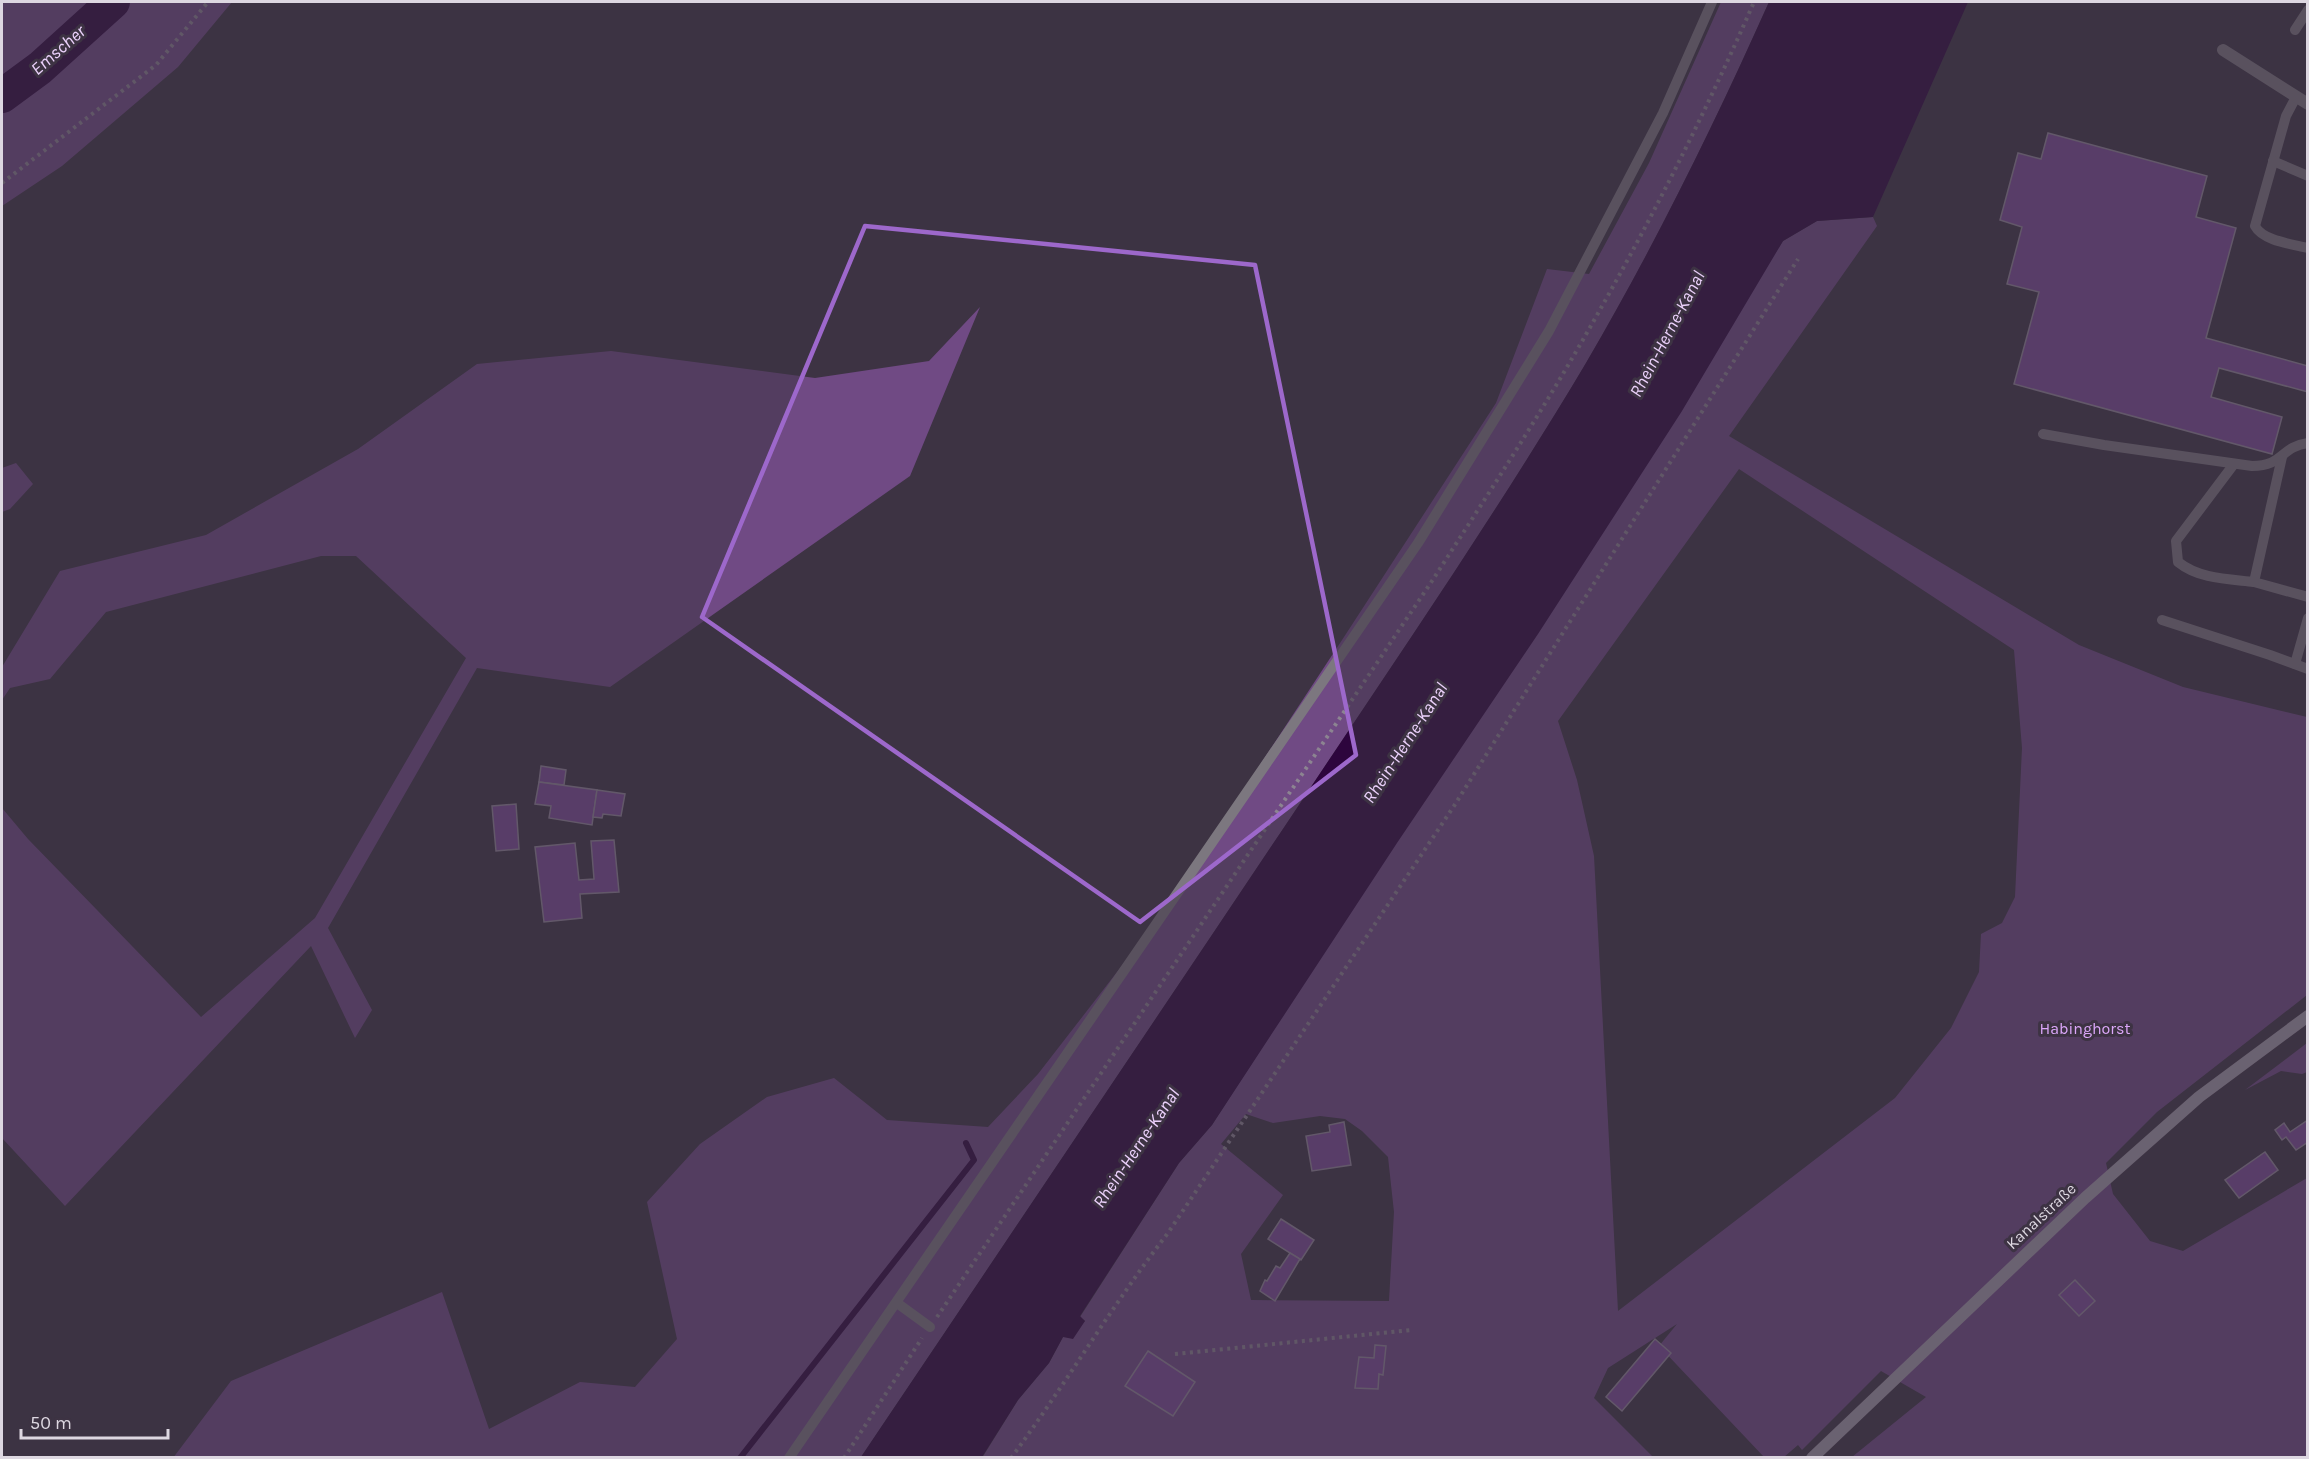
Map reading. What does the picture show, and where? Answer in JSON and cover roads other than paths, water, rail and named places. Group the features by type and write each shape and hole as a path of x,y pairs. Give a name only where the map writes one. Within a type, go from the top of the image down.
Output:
{"main road":[{"name":"Kanalstraße","path":"1812,1458 2093,1190 2199,1097 2307,1016"}],"street":[{"path":"2223,50 2307,104"}],"lane":[{"path":"789,1458 1425,533 1549,331 1663,113 1712,2"},
{"path":"2295,30 2307,10"},
{"path":"2296,97 2286,116 2255,226 2265,236 2307,248"},
{"path":"2273,161 2307,176"},
{"path":"2043,434 2234,464 2264,466 2275,463 2295,445 2307,443"},
{"path":"2254,582 2282,457"},
{"path":"2234,464 2176,542 2178,562 2187,569 2202,574 2254,582 2307,597"},
{"path":"2295,664 2307,618"},
{"path":"2162,620 2307,669"},
{"path":"897,1303 930,1327"}],"water":[{"name":"Rhein-Herne-Kanal","path":"1769,2 1968,2 1873,217 1817,221 1783,241 1682,411 1538,634 1397,843 1212,1125 1179,1163 1080,1316 1085,1321 1073,1339 1063,1337 1049,1363 1018,1400 982,1457 861,1457 1409,641 1552,419 1611,319 1659,230 1705,140"}],"waterway":[{"name":"Emscher","path":"2,96 40,68 113,2"},
{"path":"740,1458 974,1160 966,1143"}],"park label":[{"name":"Habinghorst","path":"2085,1028"}]}
